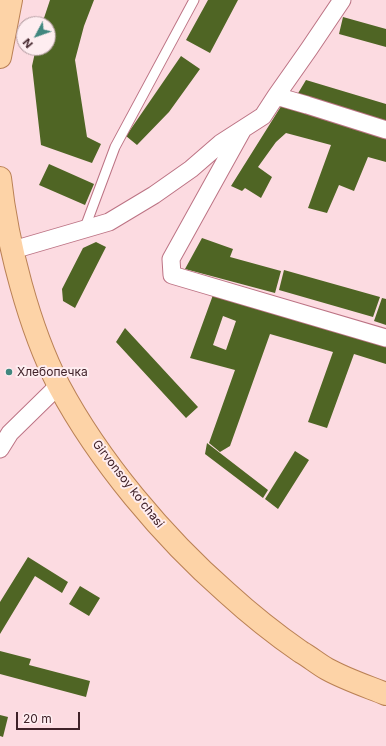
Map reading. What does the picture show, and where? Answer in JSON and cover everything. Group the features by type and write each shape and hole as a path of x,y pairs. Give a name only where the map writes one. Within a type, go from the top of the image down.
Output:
{"main road":[{"path":"0,57 11,0"},
{"name":"Girvonsoy koʻchasi","path":"0,178 2,200 13,250 32,318 44,352 59,385 84,427 112,467 173,542 244,609 326,669 386,694"}],"street":[{"path":"13,250 109,222 154,195 191,169 221,142 263,116 342,0"},
{"path":"276,96 386,130"},
{"path":"243,129 171,259 172,275 386,338"},
{"path":"0,449 10,433 59,385"}],"lane":[{"path":"84,230 115,147 194,0"}],"building":[{"path":"50,0 94,0 84,26 75,60 87,137 101,144 92,163 41,145 32,66 34,56 56,56 56,16 45,16"},
{"path":"208,0 238,0 210,53 186,40"},
{"path":"343,17 386,29 386,47 339,34"},
{"path":"181,56 200,69 169,112 137,145 126,136"},
{"path":"306,80 386,104 386,122 297,95"},
{"path":"285,100 386,134 386,162 368,157 354,191 339,185 327,213 308,208 331,145 286,133 276,142 258,167 272,177 261,198 245,188 242,191 231,186"},
{"path":"49,164 94,184 85,205 39,185"},
{"path":"202,238 233,249 230,257 281,271 275,293 185,269"},
{"path":"96,242 106,247 75,308 63,301 62,289 83,248"},
{"path":"284,270 380,297 373,317 279,290"},
{"path":"213,295 386,345 386,364 354,354 327,428 308,422 333,352 270,334 230,446 220,452 209,443 235,370 190,358","holes":["223,316 236,321 226,350 213,345"]},
{"path":"382,298 386,299 386,325 374,321"},
{"path":"125,328 198,407 186,418 116,342"},
{"path":"207,443 268,490 263,498 205,454"},
{"path":"295,451 309,460 278,509 265,499"},
{"path":"28,557 68,582 62,593 35,576 0,634 0,602"},
{"path":"80,586 100,598 89,616 69,604"},
{"path":"0,651 31,659 29,665 90,681 86,697 0,674"},
{"path":"0,715 8,717 3,737 0,736"}],"place":[{"name":"Хлебопечка","path":"9,372"}]}
